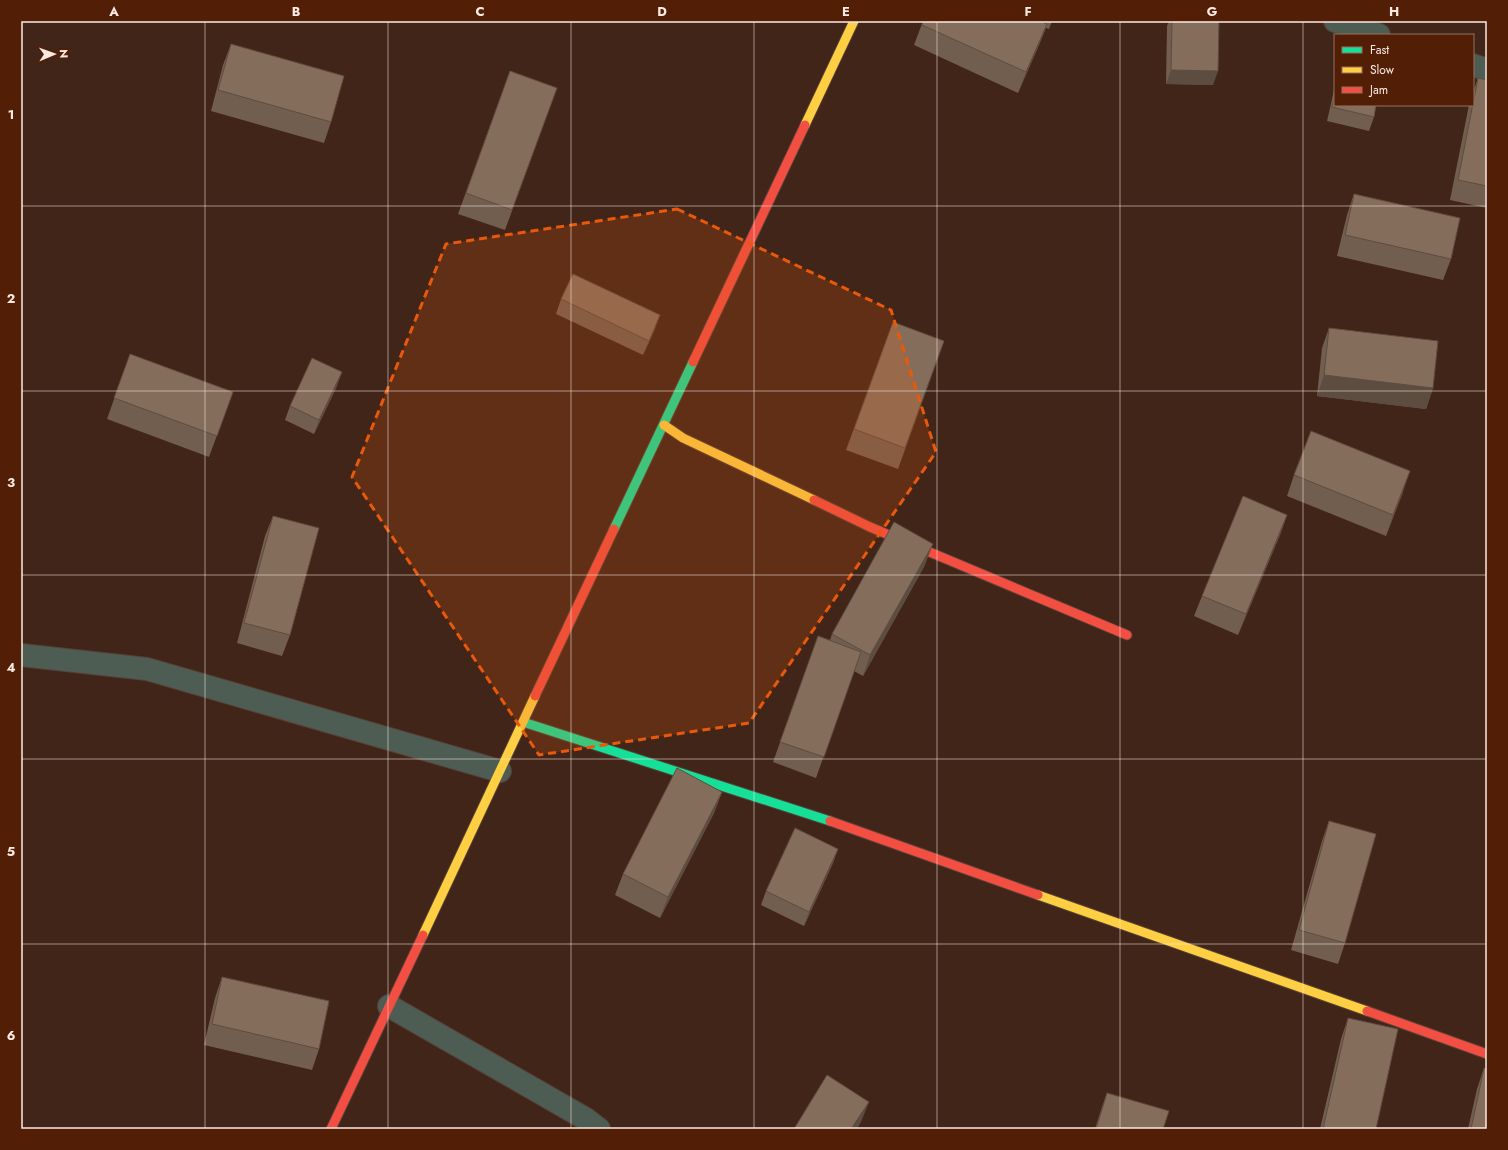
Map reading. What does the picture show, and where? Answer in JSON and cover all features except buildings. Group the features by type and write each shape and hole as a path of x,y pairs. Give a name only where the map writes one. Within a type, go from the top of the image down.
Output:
{"street":[{"path":"331,1129 854,21"},
{"path":"1335,21 1376,34"},
{"path":"1474,65 1487,70"},
{"path":"664,425 683,438 870,527 1127,634"},
{"path":"21,655 147,669 500,771"},
{"path":"523,722 828,820 1487,1054"},
{"path":"389,1006 586,1119 599,1129"}],"highlighted area":[{"path":"677,209 891,310 936,452 749,723 539,755 352,477 446,244"}],"traffic: fast":[{"path":"614,529 693,362"},
{"path":"523,722 830,821"}],"traffic: slow":[{"path":"805,125 854,21"},
{"path":"664,425 683,438 814,500"},
{"path":"423,935 535,696"},
{"path":"1038,895 1367,1011"}],"traffic: jam":[{"path":"693,362 805,125"},
{"path":"814,500 870,527 1127,635"},
{"path":"535,696 614,529"},
{"path":"830,821 1038,895"},
{"path":"331,1129 423,935"},
{"path":"1367,1011 1487,1054"}]}
